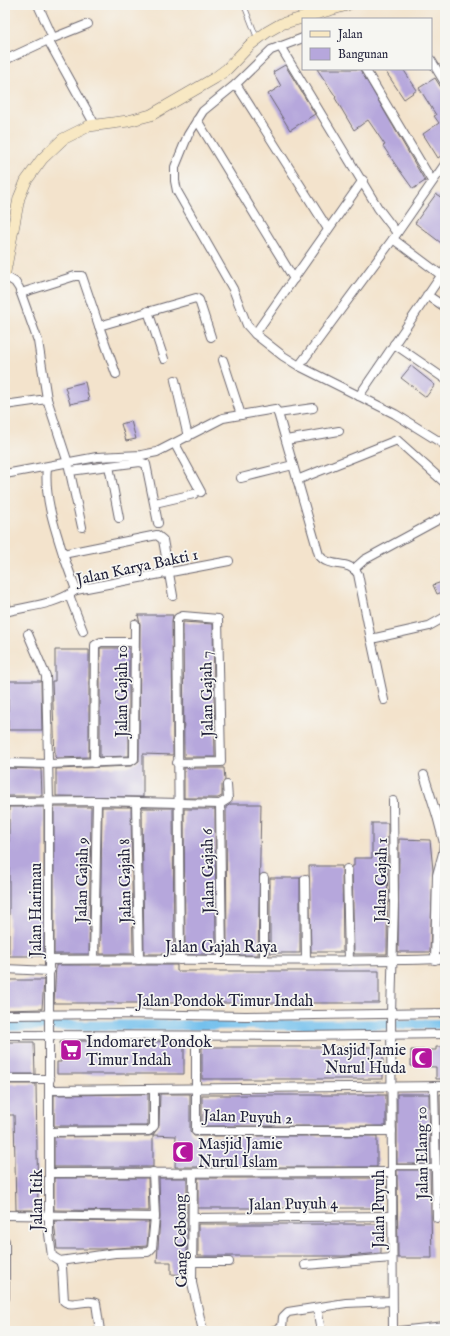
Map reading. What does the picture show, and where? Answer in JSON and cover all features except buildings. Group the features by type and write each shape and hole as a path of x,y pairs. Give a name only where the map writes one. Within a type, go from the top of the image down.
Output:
{"main road":[{"path":"5,272 8,238 19,198 26,181 42,159 63,139 82,128 128,121 151,115 215,78 227,69 257,39 281,24 347,5"}],"street":[{"path":"38,5 51,39 95,125"},
{"path":"5,60 88,24"},
{"path":"302,38 271,50 236,84 208,106 197,120 175,167 176,186 233,289 247,325 255,334 283,356 299,366 396,414 445,445"},
{"path":"280,46 363,180 395,236 443,273 359,396"},
{"path":"432,62 445,83"},
{"path":"366,70 432,181"},
{"path":"236,84 328,229"},
{"path":"197,120 294,279"},
{"path":"299,366 395,236 445,164"},
{"path":"255,334 363,180"},
{"path":"5,276 15,282 21,293 38,341 47,399 68,463 82,527"},
{"path":"21,293 75,276 82,276 116,374"},
{"path":"427,295 445,307"},
{"path":"99,326 185,300 197,298 199,300 211,337"},
{"path":"148,311 164,359"},
{"path":"394,344 445,379"},
{"path":"223,360 241,415"},
{"path":"175,380 188,437"},
{"path":"5,405 47,399"},
{"path":"5,474 97,457 149,454 175,444 223,418 273,408 278,412 319,555 326,562 344,565 354,569 358,574 364,610 384,700"},
{"path":"278,412 313,408"},
{"path":"286,440 339,430"},
{"path":"297,480 397,440 445,483"},
{"path":"155,503 197,493 175,444"},
{"path":"70,471 140,462 146,464 158,523"},
{"path":"241,478 293,465"},
{"path":"47,466 47,493 54,525 83,631"},
{"path":"109,466 119,518"},
{"path":"354,569 364,560 445,516"},
{"path":"63,554 157,535 163,540 173,596"},
{"name":"Jalan Karya Bakti 1","path":"6,611 54,602 72,593 169,571 229,561"},
{"path":"5,601 6,611"},
{"name":"Jalan Gajah 7","path":"183,616 218,619 221,762 177,763 177,619 183,616"},
{"path":"371,639 429,626 445,617"},
{"name":"Jalan Gajah 10","path":"94,763 131,761 135,758 135,624"},
{"name":"Jalan Harimau","path":"28,634 46,676 49,764 50,1034"},
{"path":"5,763 94,763 95,645 101,642 134,642"},
{"path":"177,763 180,960"},
{"path":"424,776 441,815 444,843 443,854 437,875 435,960"},
{"name":"Jalan Gajah 6","path":"222,960 220,804 228,799 227,785"},
{"path":"5,802 97,801 220,804"},
{"name":"Jalan Gajah 9","path":"94,959 97,801"},
{"name":"Jalan Gajah 1","path":"391,1015 394,903 393,801"},
{"name":"Jalan Gajah 8","path":"136,802 140,960"},
{"path":"347,869 349,961"},
{"path":"264,878 264,960"},
{"path":"305,879 306,959"},
{"name":"Jalan Gajah Raya","path":"50,960 306,959 349,961 445,959"},
{"path":"5,969 50,971"},
{"name":"Jalan Pondok Timur Indah","path":"5,1015 50,1017 121,1014 246,1016 445,1013"},
{"name":"Jalan Puyuh","path":"391,1015 393,1331"},
{"path":"5,1035 50,1034 196,1036 392,1032 445,1034"},
{"name":"Jalan Itik","path":"50,1034 50,1250 52,1256 60,1260"},
{"name":"Jalan Puyuh 2","path":"196,1036 196,1131 392,1131"},
{"path":"5,1079 50,1079"},
{"name":"Jalan Elang 10","path":"434,1086 435,1167 441,1218"},
{"path":"50,1090 196,1090 445,1086"},
{"path":"49,1132 149,1131 154,1126 154,1090"},
{"path":"50,1173 193,1173 392,1169"},
{"path":"100,1331 96,1303 92,1301 68,1303 64,1300 62,1267 60,1260 115,1253 148,1252 152,1248 155,1217 153,1172"},
{"name":"Gang Cebong","path":"193,1173 194,1218 192,1283 204,1331"},
{"path":"5,1215 155,1217"},
{"name":"Jalan Puyuh 4","path":"194,1218 392,1216"},
{"path":"5,1241 5,1298"},
{"path":"305,1265 392,1258"},
{"path":"192,1262 229,1262"},
{"path":"271,1331 283,1326 283,1317 288,1312 346,1303 392,1301"},
{"path":"317,1308 322,1331"},
{"path":"399,1331 445,1326"}],"lane":[{"path":"244,5 257,39"},
{"path":"392,1169 445,1167"}],"waterway":[{"path":"5,1026 445,1024"}],"place":[{"name":"Indomaret Pondok Timur Indah","path":"71,1050"},
{"name":"Masjid Jamie Nurul Huda","path":"422,1058"},
{"name":"Masjid Jamie Nurul Islam","path":"183,1152"}]}
